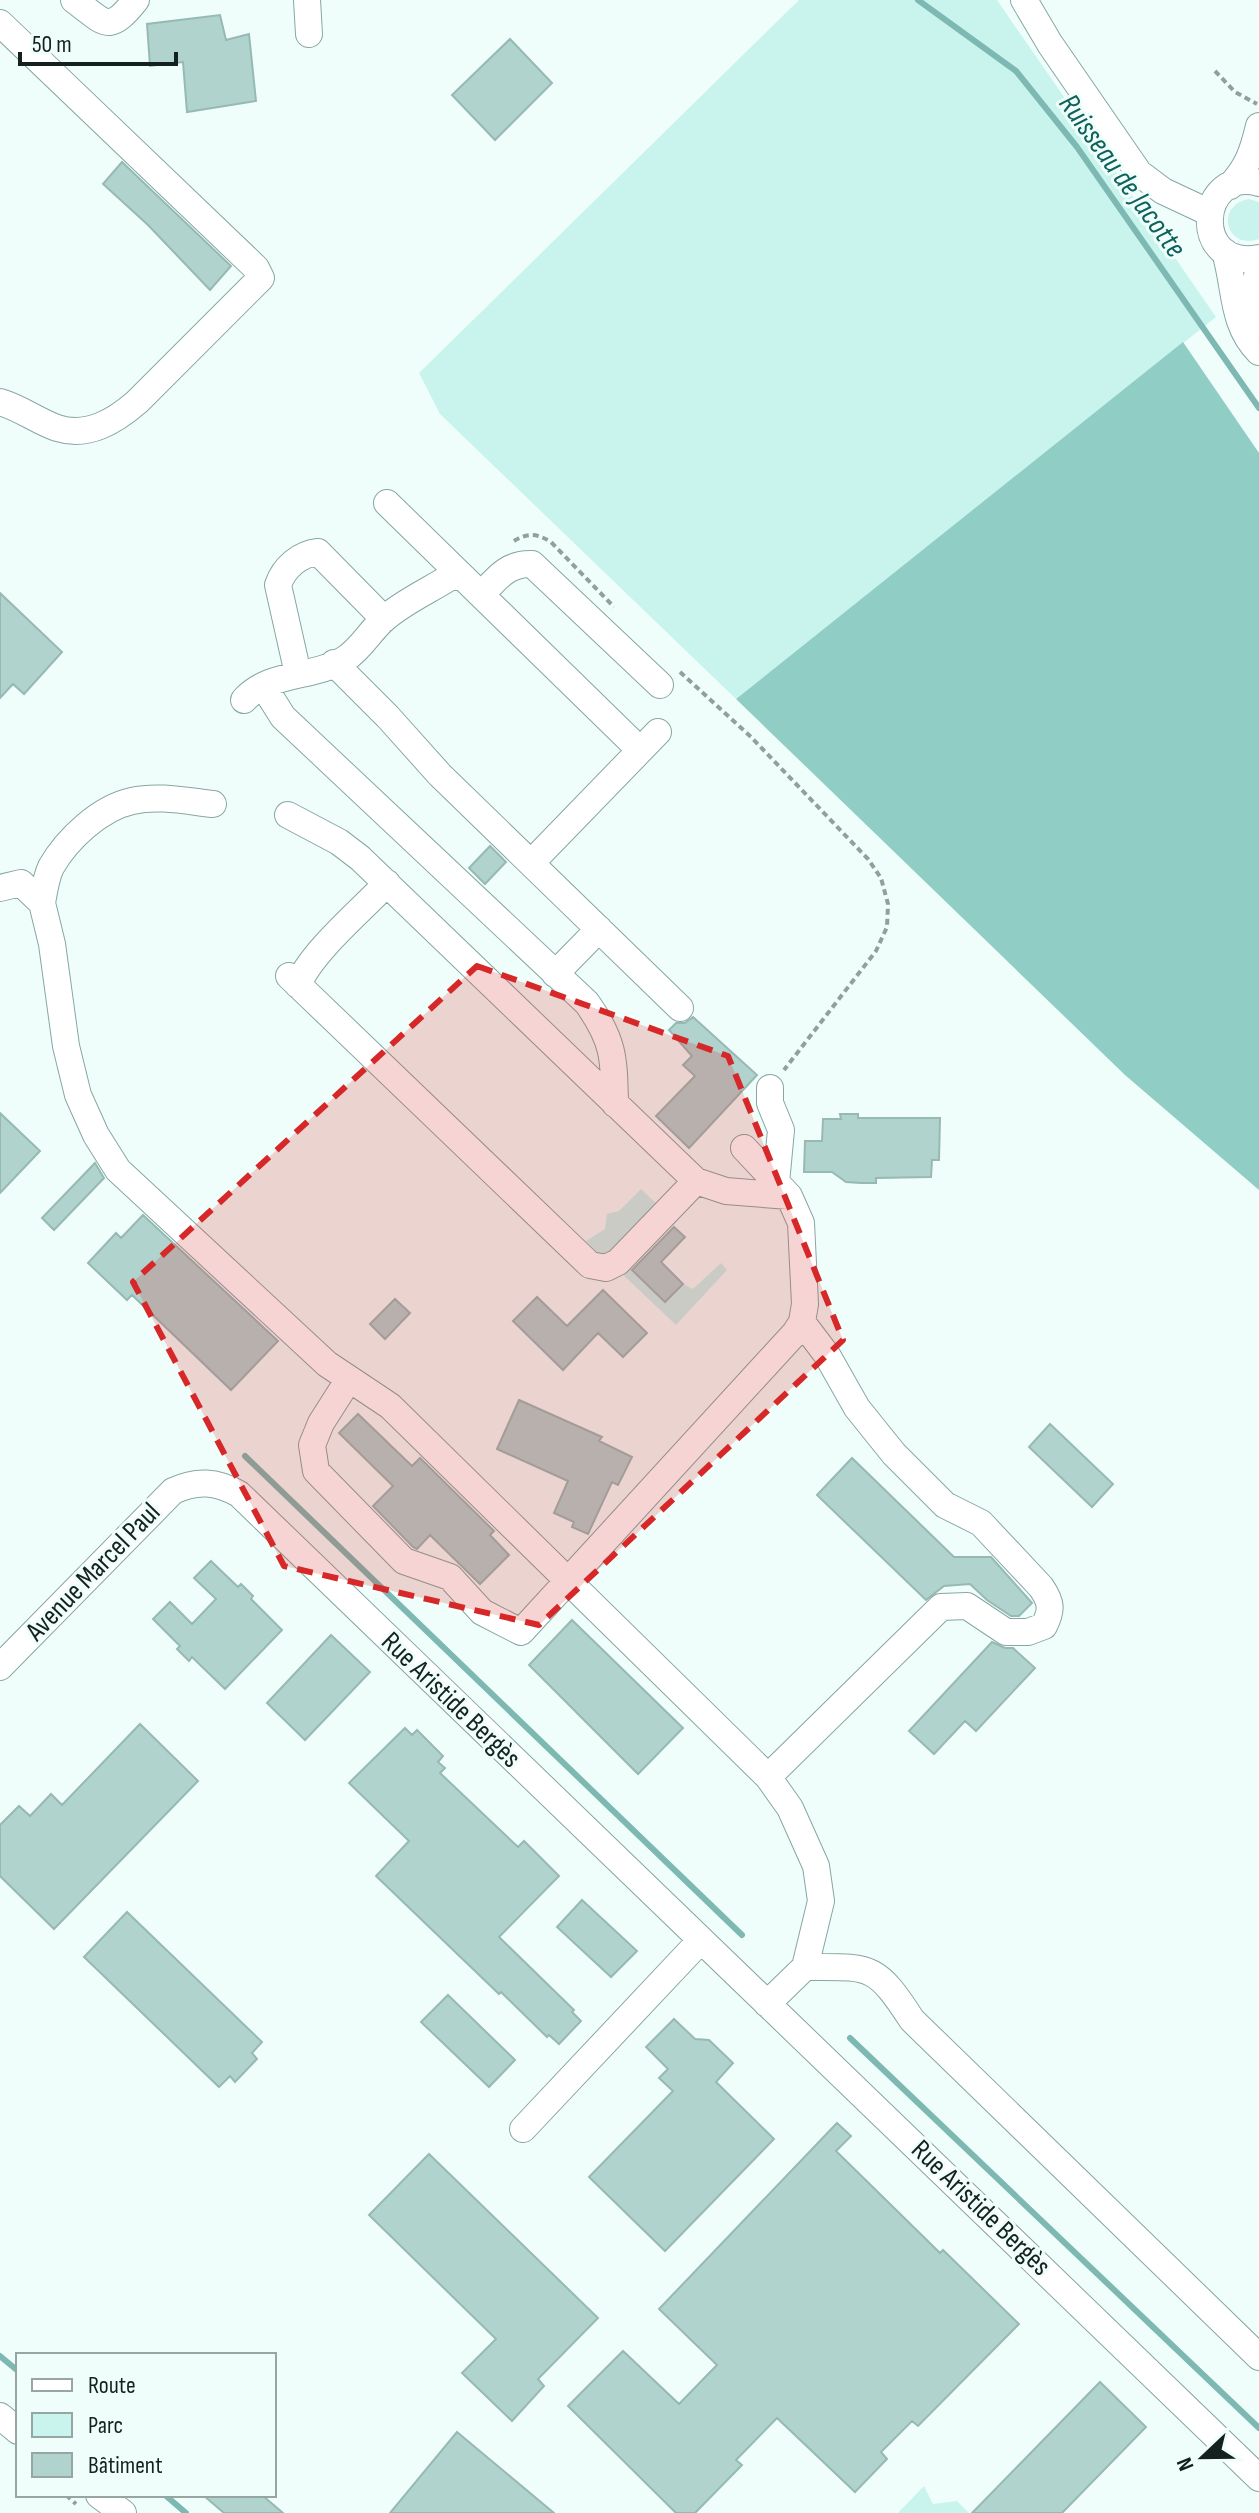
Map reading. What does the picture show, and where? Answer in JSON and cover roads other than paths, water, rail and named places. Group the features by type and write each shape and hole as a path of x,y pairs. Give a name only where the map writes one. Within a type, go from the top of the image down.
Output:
{"street":[{"path":"74,0 103,22 110,23 117,21 136,0"},
{"path":"307,0 309,34"},
{"path":"1024,0 1058,56 1139,173 1163,191 1210,213"},
{"path":"0,23 256,268 261,278 137,402 118,418 99,428 78,432 57,428 0,402"},
{"path":"1259,126 1246,169 1216,197 1210,213 1211,235 1225,252 1234,287 1238,322 1259,350"},
{"path":"1230,186 1241,182 1259,183"},
{"path":"1225,252 1246,260 1259,258"},
{"path":"1259,270 1250,308 1259,350"},
{"path":"387,503 473,586 649,741 532,862"},
{"path":"298,674 278,585 281,576 299,558 318,552 384,619"},
{"path":"473,586 506,569 532,564 664,674"},
{"path":"244,700 251,691 266,685 344,660 384,619 452,576 473,586"},
{"path":"334,663 440,775 680,1008"},
{"path":"266,685 283,717 587,1003 605,1028 614,1058 615,1104"},
{"path":"213,804 167,798 130,801 87,824 50,868 42,903 52,944 66,1046 78,1095 96,1135 118,1170 327,1364 390,1406 768,1777 790,1808 816,1866 821,1901 805,1967 767,2004"},
{"path":"288,815 339,842 387,883 696,1181 726,1191 782,1189"},
{"path":"0,888 21,883 42,903"},
{"path":"387,883 293,980 590,1265 606,1268 618,1262 696,1181"},
{"path":"555,974 599,929"},
{"path":"770,1088 770,1103 781,1130 782,1189"},
{"path":"349,1379 321,1423 312,1445 316,1471 404,1561 450,1577 482,1612 521,1632 802,1322 805,1304 801,1223 782,1189 744,1148"},
{"path":"768,1777 941,1607 967,1606 1006,1632 1028,1632 1044,1626 1051,1610 1041,1587 981,1523 945,1505 870,1427 827,1355 802,1322"},
{"name":"Avenue Marcel Paul","path":"0,1667 159,1504 173,1491 190,1484"},
{"name":"Rue Aristide Bergès","path":"190,1484 223,1485 239,1494 1259,2478"},
{"path":"523,2129 701,1940"},
{"path":"805,1967 851,1967 873,1971 891,1987 912,2020 1259,2357"},
{"path":"0,2416 16,2429"},
{"path":"102,2497 123,2513"}],"waterway":[{"name":"Ruisseau de Jacotte","path":"918,0 1016,71 1077,147 1259,408"},
{"path":"245,1456 742,1935"},
{"path":"850,2038 1259,2428"},
{"path":"0,2356 16,2369"},
{"path":"167,2497 186,2513"}]}
